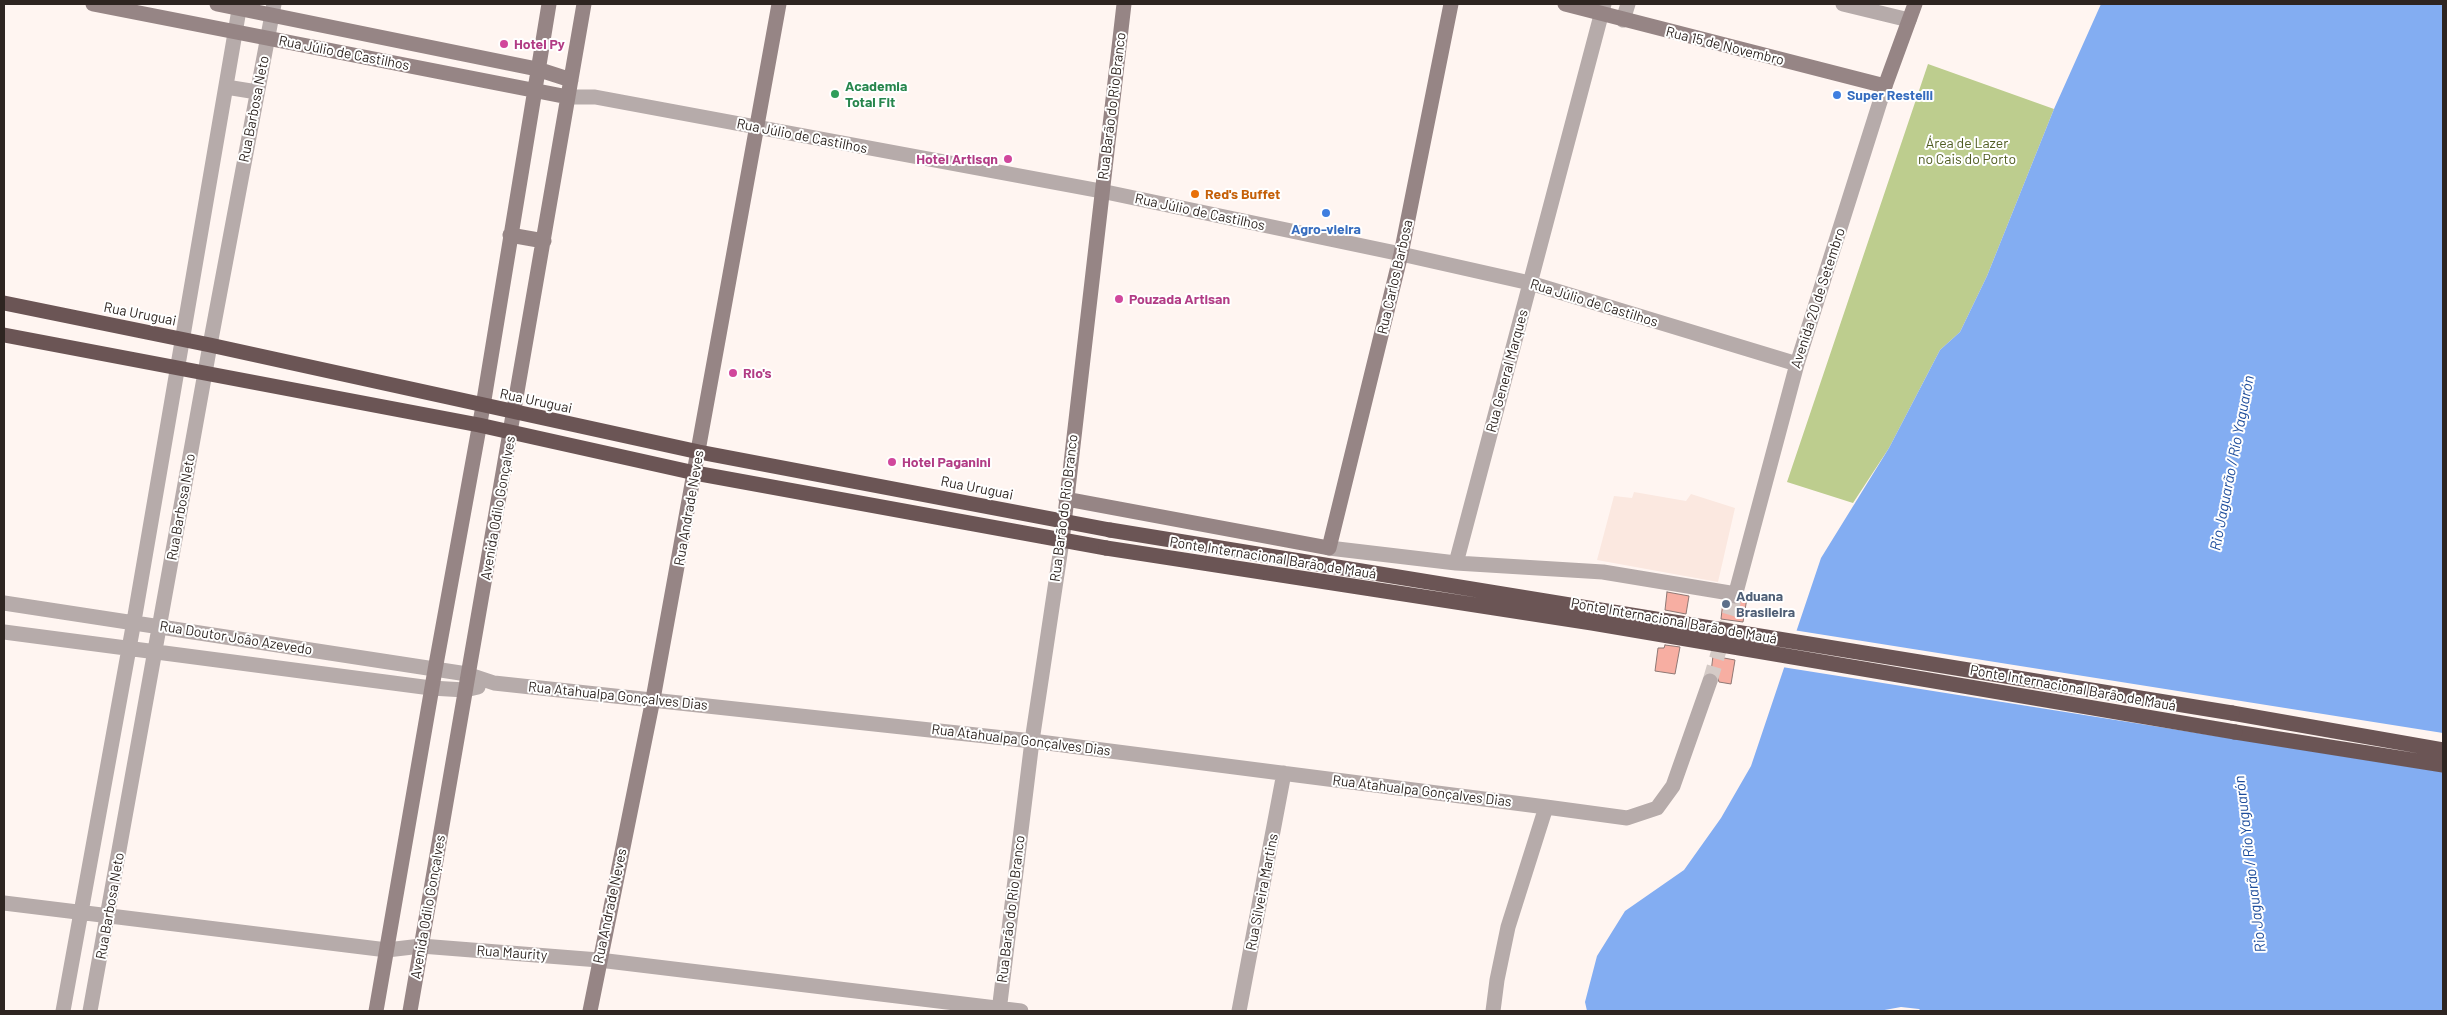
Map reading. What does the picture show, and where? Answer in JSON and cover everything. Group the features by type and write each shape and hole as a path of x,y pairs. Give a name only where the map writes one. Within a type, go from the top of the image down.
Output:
{"highway":[{"name":"Rua Uruguai","path":"4,303 183,339 699,452 1110,530"},
{"path":"4,335 479,425 695,473 1062,541"},
{"name":"Ponte Internacional Barão de Mauá","path":"1110,530 2232,713 2443,750"},
{"name":"Ponte Internacional Barão de Mauá","path":"1062,541 1592,623 2235,732 2443,765"}],"street":[{"name":"Rua Júlio de Castilhos","path":"93,4 568,97 595,96 756,128 1101,191 1401,254 1530,283 1797,364"},
{"name":"Rua Júlio de Castilhos","path":"217,4 273,10 537,69 571,80 595,96"},
{"path":"376,1011 434,670 483,406 548,4"},
{"name":"Avenida Odilo Gonçalves","path":"410,1011 465,690 512,433 584,4"},
{"name":"Rua Andrade Neves","path":"590,1011 654,699 779,4"},
{"name":"Rua Barão do Rio Branco","path":"999,1010 1032,741 1062,541 1124,4"},
{"name":"Rua Carlos Barbosa","path":"1329,548 1401,254 1451,4"},
{"name":"Rua 15 de Novembro","path":"1565,4 1602,9 1624,20 1886,86"},
{"path":"1624,20 1628,4"},
{"path":"1843,4 1909,20"},
{"name":"Avenida 20 de Setembro","path":"1456,563 1603,572 1735,595 1797,364 1886,86 1916,4"},
{"name":"Rua Barbosa Neto","path":"63,1011 130,647 240,6"},
{"name":"Rua General Marques","path":"1456,563 1602,9"},
{"name":"Rua Barbosa Neto","path":"90,1011 109,916 210,345 273,10"},
{"path":"226,87 257,92"},
{"path":"510,236 544,241"},
{"path":"1066,499 1329,548 1456,563"},
{"name":"Rua Doutor João Azevedo","path":"4,603 134,621 468,674"},
{"name":"Rua Doutor João Azevedo","path":"4,632 155,650 432,688 465,690"},
{"name":"Rua Atahualpa Gonçalves Dias","path":"468,674 494,683 1032,741 1546,806 1627,818 1657,808 1673,786 1710,681"},
{"name":"Rua Atahualpa Gonçalves Dias","path":"465,690 494,683"},
{"name":"Rua Silveira Martins","path":"1239,1011 1284,773"},
{"path":"1493,1011 1497,980 1508,927 1546,806"},
{"name":"Rua Maurity","path":"4,903 387,950 421,946 599,960 999,1010 1021,1011"}],"shaded area":[{"path":"1634,492 1686,501 1691,494 1735,508 1718,582 1597,560 1614,496 1632,498"}],"green space":[{"name":"Área de Lazer no Cais do Porto","path":"1928,64 2054,109 1987,276 1960,332 1940,350 1889,448 1853,503 1787,482"}],"water":[{"name":"Rio Jaguarão / Río Yaguarón","path":"2101,4 2443,4 2443,1011 1921,1011 1919,1009 1901,1007 1879,1011 1587,1011 1585,1002 1597,956 1625,911 1684,870 1721,818 1751,766 1821,558 1889,448 1940,350 1960,332 1987,276 2054,109"}],"pier":[{"path":"1793,630 2443,733 2443,772 1782,667"}],"building":[{"path":"1667,592 1689,596 1686,614 1665,610"},
{"path":"1744,598 1747,598 1743,622 1721,619 1723,601 1737,605"},
{"path":"1665,645 1680,647 1675,674 1655,671 1658,648 1664,648"},
{"path":"1713,656 1735,660 1731,684 1719,682 1717,675 1711,672"}],"tunnel":[{"path":"1710,681 1735,596"}],"place":[{"name":"Hotel Py","path":"504,44"},
{"name":"Academia Total Fit","path":"835,94"},
{"name":"Super Restelli","path":"1837,95"},
{"name":"Hotel Artisqn","path":"1008,159"},
{"name":"Red's Buffet","path":"1195,194"},
{"name":"Agro-vieira","path":"1326,213"},
{"name":"Pouzada Artisan","path":"1119,299"},
{"name":"Rio's","path":"733,373"},
{"name":"Hotel Paganini","path":"892,462"},
{"name":"Aduana Brasileira","path":"1726,604"}]}
